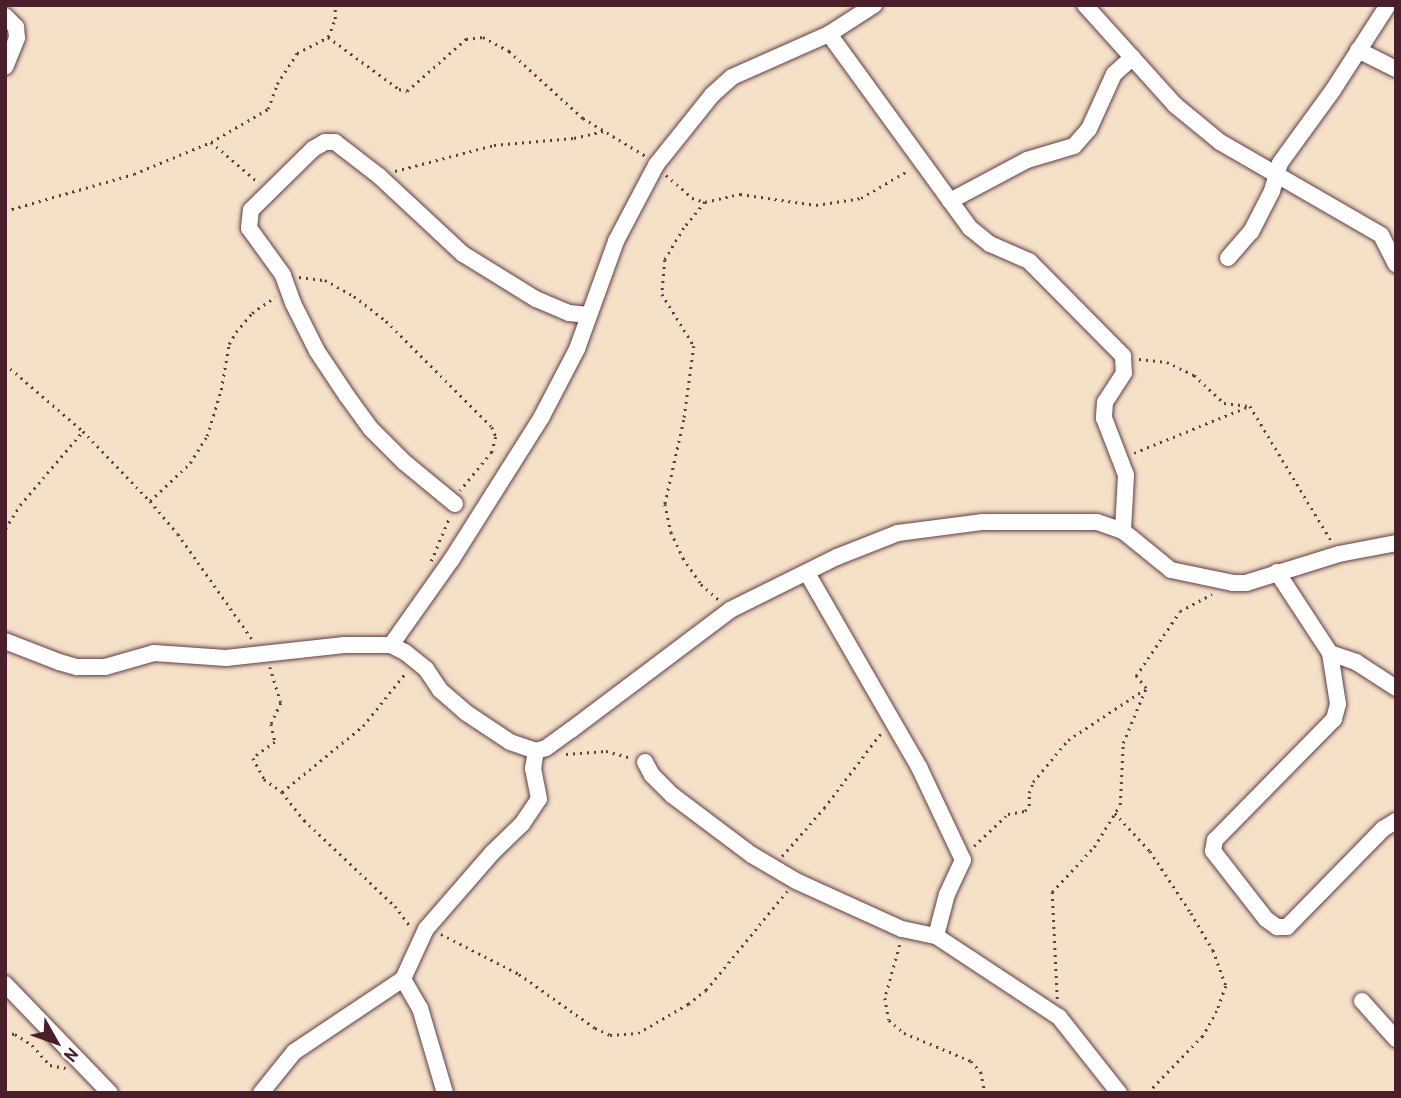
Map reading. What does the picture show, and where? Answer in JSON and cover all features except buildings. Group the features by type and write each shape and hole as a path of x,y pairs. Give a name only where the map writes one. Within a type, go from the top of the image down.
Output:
{"street":[{"path":"391,645 452,559 541,418 577,349 615,241 656,165 712,95 732,77 829,34 874,5"},
{"path":"1084,5 1175,105 1220,142 1276,177 1325,200 1381,235 1396,264"},
{"path":"1228,258 1251,232 1280,163 1388,5"},
{"path":"5,16 16,26 18,38 5,67"},
{"path":"829,34 970,228 990,244 1029,261 1123,356 1124,373 1105,402 1104,418 1122,458 1126,475 1123,531"},
{"path":"1358,50 1396,69"},
{"path":"950,201 1027,160 1074,146 1089,129 1114,74 1133,57"},
{"path":"455,504 404,462 371,429 317,351 285,282 249,228 251,210 294,165 325,142 335,142 379,176 446,242 463,254 536,299 569,313 588,315"},
{"path":"261,1093 294,1052 403,979 427,928 492,853 522,824 539,799 538,783 533,769 541,749 730,610 837,556 898,533 948,526 1097,522 1123,531 1171,570 1233,583 1246,583 1339,554 1396,543"},
{"path":"1277,572 1330,653 1338,704 1334,719 1215,841 1213,851 1266,919 1277,927 1287,928 1383,829 1396,821"},
{"path":"807,573 893,721 963,860 947,894 936,936"},
{"path":"5,640 77,667 106,667 154,653 226,657 344,645 391,645 426,669 440,690 465,712 510,742 541,749"},
{"path":"1330,653 1356,662 1396,688"},
{"path":"645,762 652,775 672,795 723,834 773,867 796,881 902,929 936,936 1059,1017 1119,1093"},
{"path":"403,979 419,1008 445,1093"},
{"path":"5,984 110,1093"},
{"path":"1362,1001 1396,1039"}],"path":[{"path":"5,211 134,174 211,142 268,109 278,84 297,53 328,37 335,19 335,5"},
{"path":"328,37 398,89 407,91 466,39 483,37 509,51 583,118 640,150 679,190 705,202 740,194 816,205 861,198 922,164"},
{"path":"379,176 441,156 494,145 574,138 606,131"},
{"path":"211,142 257,179 266,196"},
{"path":"705,202 684,228 666,260 662,294 694,346 688,399 665,504 671,532 683,558 701,584 730,610"},
{"path":"150,501 190,463 207,436 229,344 236,332 285,282 325,280 354,296 386,321 492,427 496,437 492,452 458,493 428,569"},
{"path":"1123,356 1167,362 1194,375 1224,403 1250,406"},
{"path":"5,364 83,431 150,501 178,534 244,630 266,653 281,703 271,724 275,742 253,758 264,779 282,792 304,820 396,906 413,930 427,928 519,974 595,1028 610,1035 638,1033 688,1004 706,990 796,881"},
{"path":"1122,458 1160,440 1190,432 1250,406"},
{"path":"1250,406 1339,554"},
{"path":"5,529 20,505 83,431"},
{"path":"1146,688 1136,676 1180,611 1233,583"},
{"path":"282,792 363,726 416,660"},
{"path":"1059,1017 1052,892 1094,847 1115,813 1123,793 1123,743 1146,688"},
{"path":"963,860 1008,814 1025,811 1029,806 1029,793 1033,782 1068,740 1146,688"},
{"path":"773,867 893,721"},
{"path":"541,749 580,755 606,751 645,762"},
{"path":"1115,813 1150,850 1191,913 1213,950 1226,986 1217,1012 1203,1036 1148,1093"},
{"path":"902,929 885,998 889,1020 904,1033 971,1061 981,1072 985,1093"},
{"path":"5,1033 15,1034 32,1045 50,1065 86,1066"},
{"path":"557,1093 566,1093"}]}
